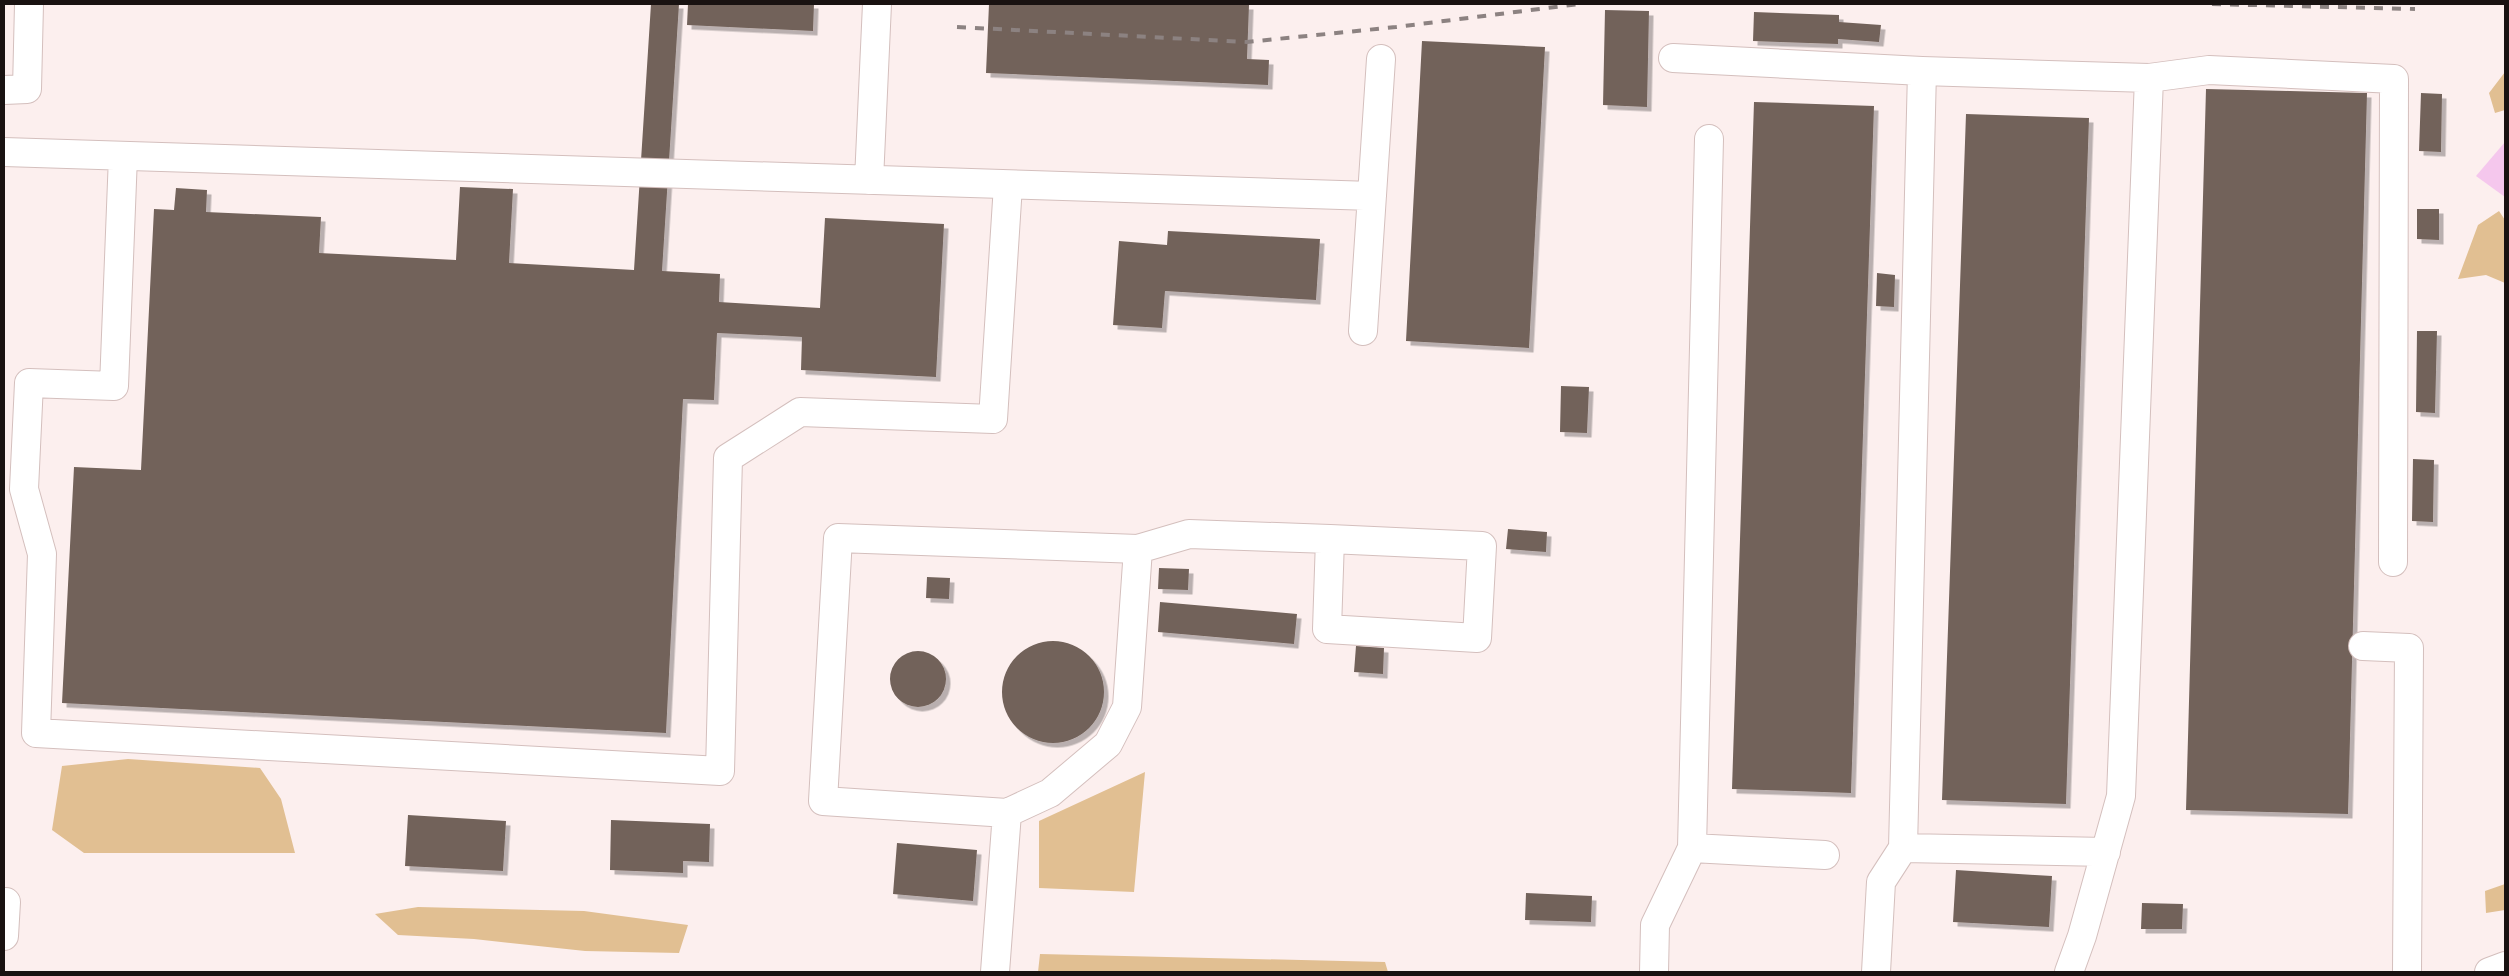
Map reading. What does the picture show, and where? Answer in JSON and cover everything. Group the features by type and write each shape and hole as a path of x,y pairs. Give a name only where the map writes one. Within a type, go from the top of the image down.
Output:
{"lane":[{"path":"4,90 27,89 29,4"},
{"path":"869,180 877,4"},
{"path":"1673,58 1922,71 2149,78 2209,70 2394,79 2393,562"},
{"path":"1364,331 1381,59"},
{"path":"1876,972 1881,882 1903,848 1922,71"},
{"path":"2069,972 2082,936 2121,796 2149,78"},
{"path":"1654,972 1655,925 1692,848 1709,139"},
{"path":"4,152 1372,196"},
{"path":"124,156 114,386 29,383 24,489 42,554 36,733 720,771 728,458 800,412 993,419 1008,185"},
{"path":"1138,549 1127,707 1108,744 1050,793 1007,813 822,801 838,538 1138,549 1189,534 1330,539 1482,546 1477,638 1326,629 1330,539"},
{"path":"2363,646 2409,648 2407,972"},
{"path":"995,972 1007,813"},
{"path":"1692,848 1825,855"},
{"path":"1903,848 2106,852"},
{"path":"4,902 6,902 4,936"},
{"path":"2490,972 2505,966"}],"shaded area":[{"path":"2505,72 2505,110 2495,113 2489,93"},
{"path":"2505,142 2505,197 2476,176"},
{"path":"2499,211 2505,220 2505,283 2486,275 2458,279 2478,225"},
{"path":"128,759 260,768 281,799 295,853 84,853 52,830 62,766"},
{"path":"1145,772 1134,892 1039,888 1039,821"},
{"path":"2505,884 2505,910 2486,913 2485,891"},
{"path":"418,907 584,911 688,925 679,953 585,951 474,939 398,935 375,914"},
{"path":"1040,954 1385,962 1388,972 1038,972"}],"building":[{"path":"651,4 679,4 662,271 720,274 719,302 820,308 825,218 944,224 936,377 801,370 802,337 717,333 714,400 683,399 666,733 62,703 74,467 141,470 154,209 174,210 176,188 207,190 206,212 321,217 319,253 456,260 460,187 513,189 509,263 634,270"},
{"path":"688,4 814,4 813,31 687,25"},
{"path":"989,4 1249,5 1247,59 1269,60 1268,85 986,73"},
{"path":"1605,10 1649,11 1647,107 1603,105"},
{"path":"1754,12 1839,15 1839,22 1881,25 1879,42 1838,39 1838,44 1753,41"},
{"path":"1422,41 1545,47 1529,348 1406,341"},
{"path":"2206,89 2367,93 2348,814 2186,810"},
{"path":"2421,93 2442,94 2441,152 2419,151"},
{"path":"1754,102 1874,106 1851,793 1732,789"},
{"path":"1966,114 2089,118 2066,804 1942,800"},
{"path":"2417,209 2439,209 2439,240 2417,239"},
{"path":"1168,231 1320,239 1316,300 1165,291 1162,328 1113,325 1119,241 1167,245"},
{"path":"1877,273 1895,275 1894,307 1876,306"},
{"path":"2417,331 2437,331 2435,413 2416,412"},
{"path":"1561,386 1589,387 1587,433 1560,432"},
{"path":"2413,459 2434,460 2433,522 2412,521"},
{"path":"1508,529 1547,532 1546,552 1506,549"},
{"path":"1159,568 1189,569 1188,590 1158,589"},
{"path":"927,577 950,578 949,599 926,598"},
{"path":"1160,602 1297,614 1294,644 1158,632"},
{"path":"1053,641 1072,645 1089,656 1100,673 1104,692 1100,711 1089,728 1072,739 1053,743 1034,739 1017,728 1006,711 1002,692 1006,673 1017,656 1034,645"},
{"path":"1356,646 1384,648 1383,674 1354,672"},
{"path":"912,651 924,651 934,655 942,663 946,679 942,695 934,703 924,707 912,707 902,703 894,695 890,685 890,673 894,663 902,655"},
{"path":"408,815 506,821 503,871 405,866"},
{"path":"611,820 710,824 709,862 683,861 683,873 610,870"},
{"path":"897,843 977,850 973,901 893,894"},
{"path":"1956,870 2052,876 2049,927 1953,922"},
{"path":"1526,893 1592,896 1591,922 1525,920"},
{"path":"2142,903 2183,904 2182,929 2141,929"}],"railway":[{"path":"957,27 1247,42 1396,27 1579,4"},
{"path":"2212,4 2415,9"}]}
